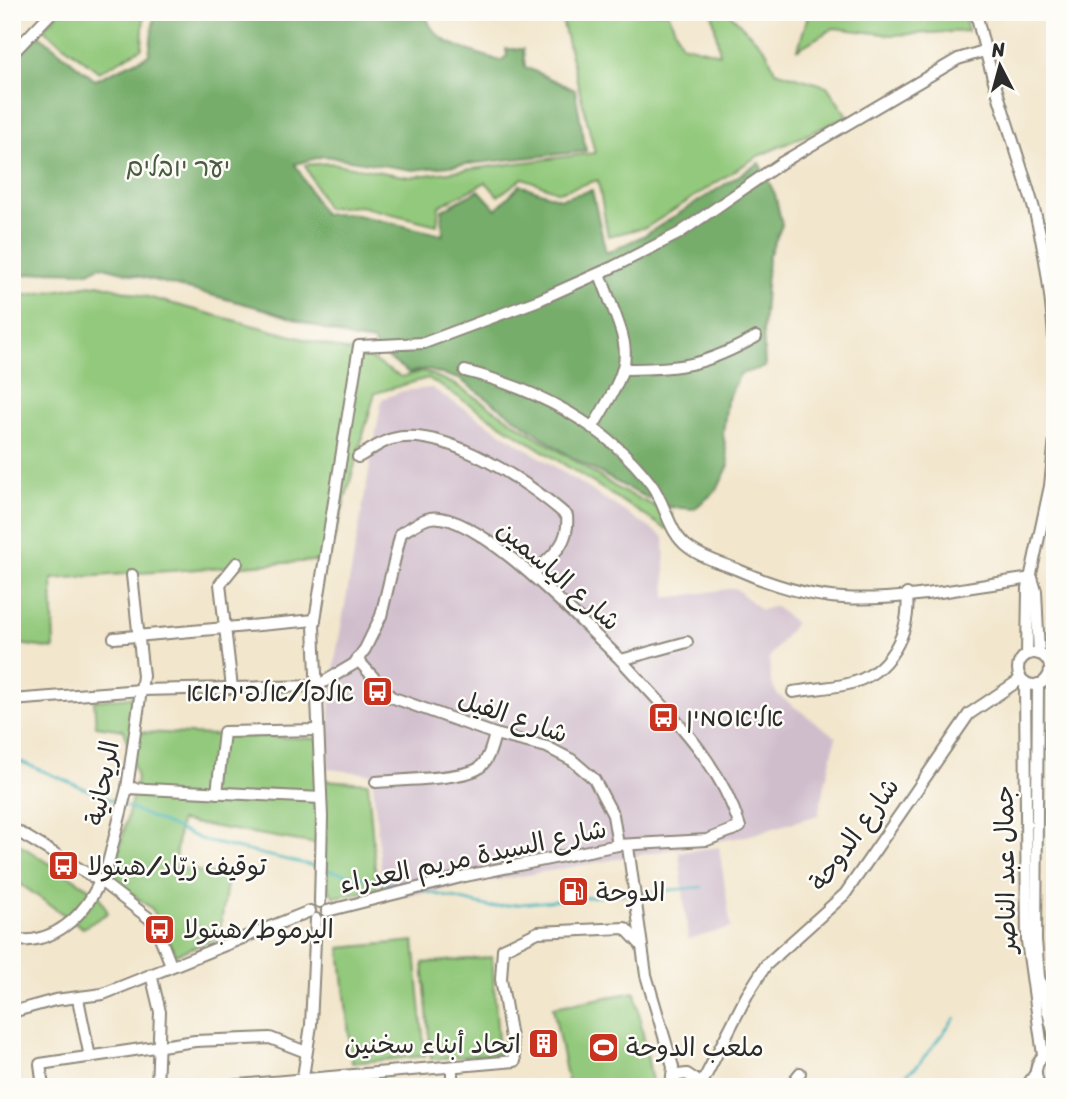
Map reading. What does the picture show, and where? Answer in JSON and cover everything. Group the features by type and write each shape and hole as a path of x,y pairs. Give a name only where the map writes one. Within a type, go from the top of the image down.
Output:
{"street":[{"path":"12,54 52,12"},
{"path":"976,12 984,51 1033,204 1054,326 1055,355"},
{"path":"303,1077 313,904 323,906 315,620 359,346 424,343 600,274 678,234 781,163 958,59 984,51"},
{"path":"592,428 625,369 626,347 600,274"},
{"path":"625,369 685,367 707,362 756,337"},
{"path":"465,371 506,382 538,396 592,428 636,466 661,501 675,533 698,553 780,586 842,598 906,594 1032,578"},
{"path":"358,457 391,439 431,438 467,453 547,498 567,516 568,528 565,542 532,575"},
{"path":"1036,654 1036,591 1032,578 1050,486 1055,438"},
{"name":"شارع الياسمين","path":"358,660 381,616 401,533 430,518 461,524 487,539 532,575 621,660 696,744 730,795 740,827 707,840 623,846"},
{"path":"232,688 220,583 237,562"},
{"name":"الريحانية","path":"12,940 24,942 57,932 82,910 101,882 127,788 143,676 132,575"},
{"path":"793,692 851,683 874,671 896,650 905,631 908,612 906,594"},
{"path":"114,638 315,620"},
{"name":"شارع الياسمين","path":"621,660 687,642"},
{"path":"1036,654 1049,664 1052,670 1038,684 1023,680 1018,665 1036,654 1055,651"},
{"path":"12,699 141,690 317,686 358,660"},
{"name":"شارع الفيل","path":"358,660 391,697 495,734 547,747 572,760 594,779 613,815 623,846 650,992 671,1056"},
{"name":"جمال عبد الناصر","path":"1023,680 1027,941 1032,987 1043,1039 1043,1055"},
{"name":"شارع الدوحة","path":"695,1081 714,1062 747,995 766,965 845,894 969,714 1023,680"},
{"name":"جمال عبد الناصر","path":"1038,684 1036,940 1039,977 1055,1039"},
{"path":"218,793 224,732 318,730"},
{"path":"376,782 440,776 477,769 487,758 495,734"},
{"path":"127,788 321,798"},
{"path":"12,828 101,882 154,922 172,965"},
{"name":"شارع السيدة مريم العدراء","path":"323,906 623,846"},
{"name":"شارع السيدة مريم العدراء","path":"12,1012 55,1000 78,999 103,993 172,965 313,915"},
{"path":"216,1087 303,1077 452,1069 515,1061 500,979 503,949 538,932 588,929 625,928 641,945"},
{"path":"151,974 160,1012 157,1087"},
{"path":"78,999 90,1057"},
{"path":"43,1087 40,1065 195,1041 270,1038 306,1052"},
{"path":"1026,1087 1043,1055 1055,1049"},
{"path":"671,1056 695,1081"},
{"path":"671,1056 671,1086"},
{"path":"452,1069 452,1087"},
{"path":"789,1087 800,1073"},
{"path":"1035,1074 1041,1087"},
{"path":"671,1086 678,1075 695,1081"}],"shaded area":[{"path":"432,388 664,537 666,598 735,588 761,610 775,606 795,623 769,658 771,681 777,694 836,737 818,815 747,836 384,900 372,774 328,769 330,711 336,655 382,399 403,391"},
{"path":"719,847 731,928 688,939 679,852"}],"green space":[{"path":"60,12 144,12 142,48 99,72 43,29"},
{"name":"יער יובלים","path":"150,12 426,12 435,32 454,45 500,61 507,56 506,49 523,49 525,67 575,90 586,151 413,170 324,156 295,164 323,214 352,214 443,235 442,210 479,190 496,209 520,185 560,199 592,190 606,253 645,235 759,163 775,194 782,225 768,258 763,330 765,367 740,374 727,401 723,434 729,465 717,490 694,509 668,507 571,457 459,379 425,369 409,373 375,349 374,342 354,339 264,309 100,266 89,272 50,271 12,277 12,61 39,35 95,80 149,55 154,17"},
{"path":"560,12 668,12 681,44 720,54 712,12 728,12 766,50 775,71 827,86 848,117 758,156 647,227 608,236 598,180 559,192 523,178 498,196 486,182 439,206 437,225 360,206 326,208 305,165 329,163 410,177 595,153"},
{"path":"809,12 975,12 965,18 968,31 892,35 834,28 798,49"},
{"path":"99,284 363,355 401,377 423,371 454,384 622,491 672,514 666,529 428,378 375,393 328,560 52,579 54,649 12,643 12,297"},
{"path":"138,696 137,732 323,739 323,780 368,783 377,890 334,897 328,888 323,845 180,821 174,867 228,876 219,938 176,954 152,909 112,878 137,778 124,730 96,726 94,701"},
{"path":"12,840 98,894 108,913 83,928 20,884 12,891"},
{"path":"414,941 425,1056 352,1063 340,948"},
{"path":"492,957 499,1054 431,1059 423,963"},
{"name":"ملعب الدوحة","path":"635,992 653,1087 569,1087 553,1007"}],"waterway":[{"path":"12,758 119,803"},
{"path":"125,806 205,841 318,867"},
{"path":"324,869 403,887"},
{"path":"638,893 702,887"},
{"path":"423,891 491,907 631,893"},
{"path":"891,1087 918,1065 955,1018"}],"place":[{"name":"אלפל/אלפיחאא","path":"377,692"},
{"name":"אליאסמין","path":"663,717"},
{"name":"توقيف زيّاد/هبتولا","path":"64,866"},
{"name":"الدوحة","path":"573,892"},
{"name":"اليرموط/هبتولا","path":"160,929"},
{"name":"اتحاد أبناء سخنين","path":"544,1044"},
{"name":"ملعب الدوحة","path":"603,1047"}]}
